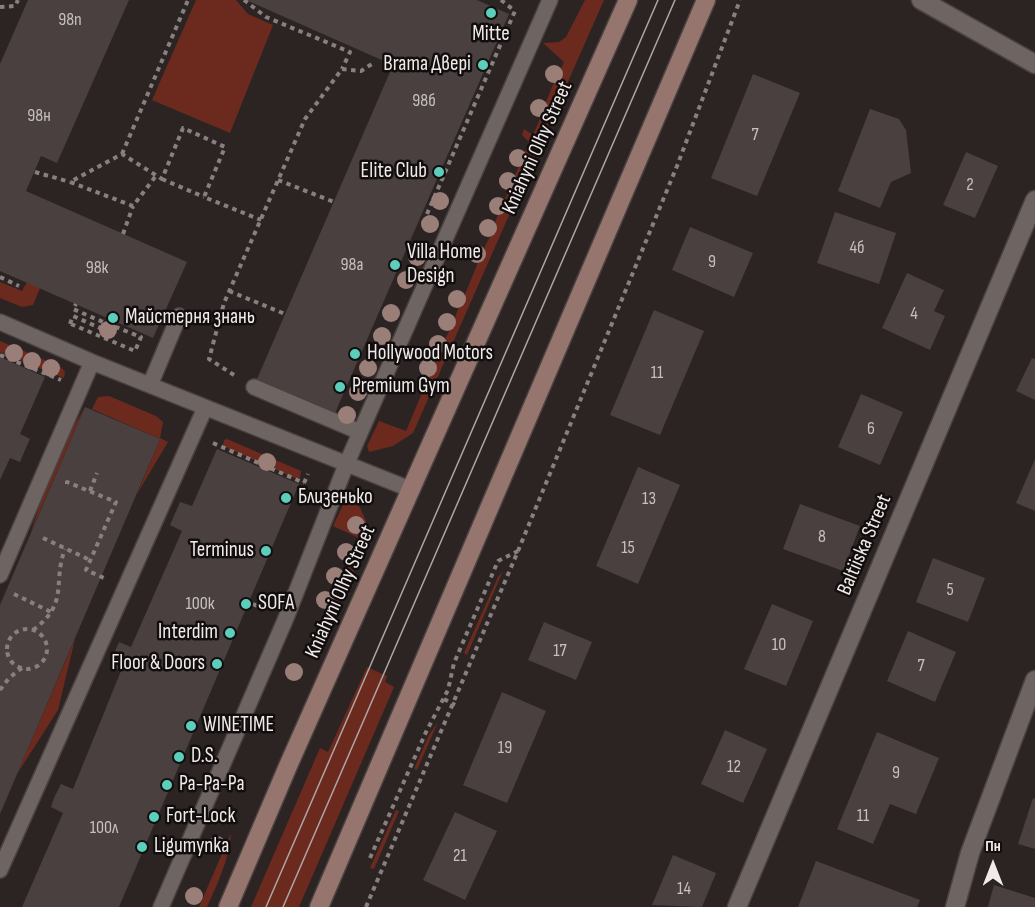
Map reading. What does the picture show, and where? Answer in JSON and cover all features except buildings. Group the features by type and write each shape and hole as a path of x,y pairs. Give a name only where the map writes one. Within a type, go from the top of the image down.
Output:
{"main road":[{"name":"Kniahyni Olhy Street","path":"228,907 628,0"},
{"path":"319,907 706,0"}],"street":[{"path":"921,0 1035,64"},
{"name":"Baltiiska Street","path":"737,907 1035,200"},
{"path":"955,907 970,854 1035,680"}],"lane":[{"path":"161,907 286,618 360,432 550,0"},
{"path":"150,385 179,316"},
{"path":"0,322 92,362 412,490"},
{"path":"0,575 14,558 92,362"},
{"path":"254,387 360,432"},
{"path":"0,870 206,408"}],"path":[{"path":"0,7 15,6 18,0"},
{"path":"70,182 122,154 188,0"},
{"path":"244,0 266,17 350,52 342,69 305,119 229,291 209,359 254,387"},
{"path":"426,217 515,11 501,0"},
{"path":"366,907 455,705 716,66 740,0"},
{"path":"342,69 361,71 375,62"},
{"path":"162,179 183,128 225,147 204,197"},
{"path":"122,154 155,177 261,220"},
{"path":"34,172 70,182 133,206"},
{"path":"123,234 133,206 155,177"},
{"path":"278,180 334,202"},
{"path":"0,277 19,286"},
{"path":"229,291 285,314"},
{"path":"70,324 135,351 141,337 73,309 76,304"},
{"path":"68,330 73,316 100,328 103,322"},
{"path":"0,355 68,383"},
{"path":"206,441 304,483 317,452"},
{"path":"90,491 97,473"},
{"path":"63,492 68,482 116,502 86,570 105,579"},
{"path":"47,530 43,540 90,560"},
{"path":"33,630 51,612 59,594 58,566 65,549"},
{"path":"368,863 426,732 444,699 454,663 498,561 518,551"},
{"path":"12,594 51,612"},
{"path":"0,690 9,678 22,668 38,665 45,659 45,641 33,630 24,629 10,640 9,657 14,664 22,668"},
{"path":"444,699 455,705"}],"shaded area":[{"path":"196,0 236,0 248,14 273,25 230,133 152,100"},
{"path":"585,0 604,0 413,433 393,446 369,452 367,446 379,421 406,431 430,374 422,367 425,361 433,367 440,351 434,344 436,338 443,344 450,329 442,322 445,316 453,323 459,306 452,299 455,292 463,299 479,260 472,254 474,248 482,253 490,236 482,228 486,221 493,228 499,212 492,206 495,199 502,206 510,188 502,181 506,174 513,180 520,164 512,157 515,151 523,157 529,142 522,135 524,129 533,135 542,114 534,109 536,102 544,107 555,80 549,73 551,68 559,73 564,62 543,43 559,42 566,37"},
{"path":"0,282 22,291 27,282 40,288 33,305 22,307 0,298"},
{"path":"0,341 61,367 65,372 64,378 0,352"},
{"path":"109,396 156,416 163,422 160,438 168,442 137,494 160,439 92,409 98,397"},
{"path":"85,407 31,532 53,462"},
{"path":"227,439 301,471 300,478 297,479 223,446 224,440"},
{"path":"349,493 354,495 366,521 367,542 329,626 322,624 359,538 333,526"},
{"path":"503,571 467,655 464,653 498,577"},
{"path":"75,639 58,710 17,774"},
{"path":"367,667 387,676 385,682 394,687 299,907 251,907 320,748 328,752"},
{"path":"438,722 417,770 414,769 429,735"},
{"path":"396,810 399,811 374,869 370,868"},
{"path":"231,833 225,862 215,889 207,907 199,907"}],"tram line":[{"path":"266,907 658,0"},
{"path":"283,907 675,0"}],"place":[{"name":"Mitte","path":"491,13"},
{"name":"Brama Двері","path":"483,65"},
{"name":"Elite Club","path":"439,172"},
{"name":"Villa Home Design","path":"395,265"},
{"name":"Майстерня знань","path":"113,318"},
{"name":"Hollywood Motors","path":"355,354"},
{"name":"Premium Gym","path":"340,387"},
{"name":"Близенько","path":"286,498"},
{"name":"Terminus","path":"266,551"},
{"name":"SOFA","path":"246,604"},
{"name":"Interdim","path":"230,633"},
{"name":"Floor & Doors","path":"217,664"},
{"name":"WINETIME","path":"191,726"},
{"name":"D.S.","path":"179,757"},
{"name":"Pa-Pa-Pa","path":"167,785"},
{"name":"Fort-Lock","path":"154,817"},
{"name":"Ligumynka","path":"142,847"}]}
